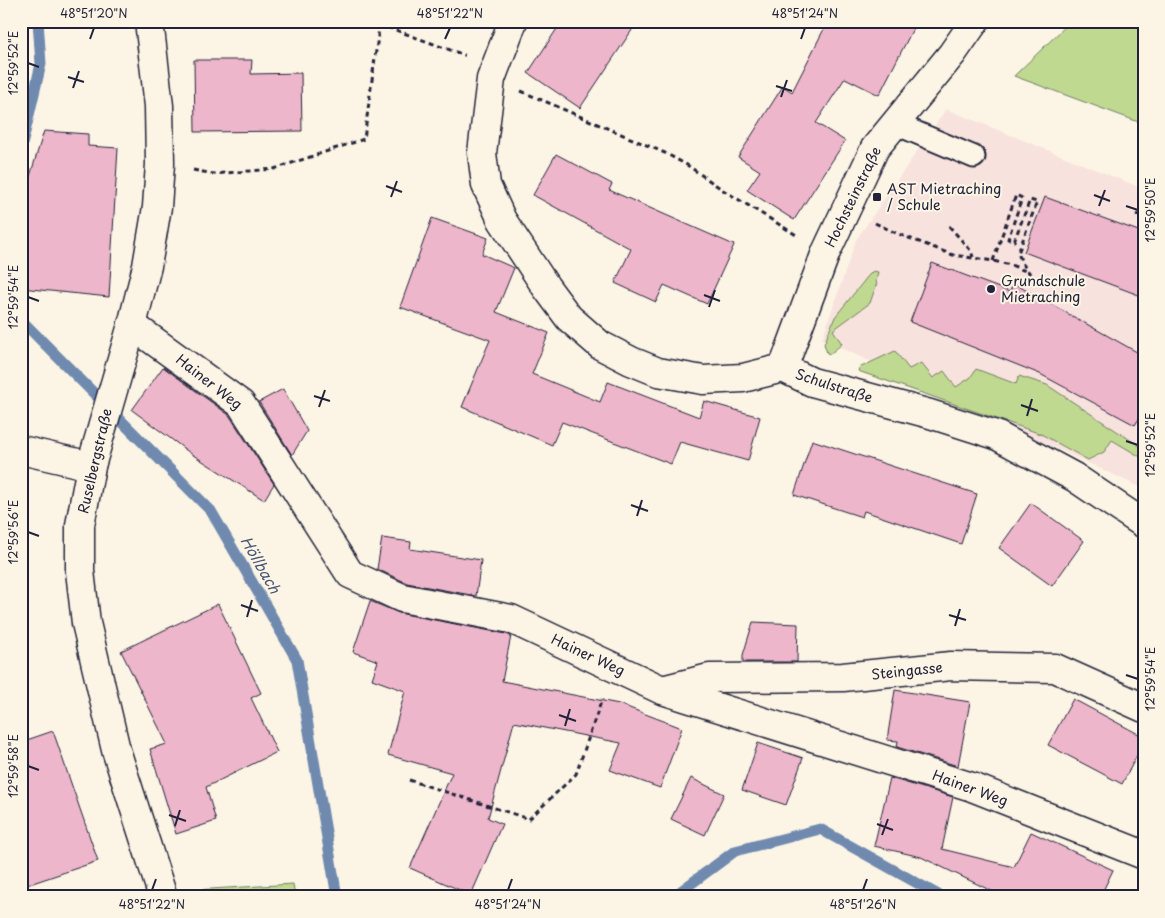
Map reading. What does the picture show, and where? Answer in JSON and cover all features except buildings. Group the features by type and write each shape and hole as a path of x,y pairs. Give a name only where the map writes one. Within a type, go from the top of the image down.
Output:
{"street":[{"name":"Ruselbergstraße","path":"149,21 159,106 160,164 157,207 132,325 91,466 80,525 80,571 86,623 116,750 163,897"},
{"name":"Schulstraße","path":"513,21 491,79 482,153 486,185 502,220 546,287 569,318 600,345 658,372 703,380 743,378 783,368 812,382 930,414 996,435 1074,477 1144,524"},
{"name":"Hochsteinstraße","path":"783,368 826,252 875,148 952,54 975,21"},
{"name":"Hainer Weg","path":"132,325 241,404 350,574 402,598 512,619 662,690 972,787 1144,855"},
{"path":"21,450 91,466"},
{"name":"Steingasse","path":"662,690 709,678 843,677 951,666 1055,668 1144,708"}],"lane":[{"path":"896,124 974,157"}],"path":[{"path":"160,164 214,174 274,168 364,139 380,23 428,42"},
{"path":"491,79 665,153 687,165 722,190 826,252"},
{"path":"847,208 896,233 954,255 993,260 1030,274 1018,253 1038,202 1030,200 1014,241 1008,239 1022,198 1016,195 993,260"},
{"path":"1136,214 1144,217"},
{"path":"950,226 971,251 973,257"},
{"path":"409,780 530,819 576,774 612,667"}],"shaded area":[{"name":"Grundschule Mietraching","path":"946,109 1144,189 1144,489 822,339 856,240"}],"green space":[{"path":"1071,21 1144,21 1144,124 1014,76"},
{"path":"873,271 878,272 877,283 870,303 833,330 842,344 830,354 827,353 824,344 835,317"},
{"path":"895,351 909,369 921,363 933,378 944,371 956,387 970,378 976,369 1016,384 1019,376 1047,385 1144,449 1144,459 1112,440 1104,452 1088,460 1041,434 858,371 859,368"},
{"path":"293,884 295,897 195,897 194,890"}],"waterway":[{"name":"Höllbach","path":"21,149 41,64 38,21"},
{"name":"Höllbach","path":"21,320 211,511 297,660 337,897"},
{"path":"673,897 735,851 820,829 942,897"}],"place":[{"name":"AST Mietraching / Schule","path":"877,197"},
{"name":"Grundschule Mietraching","path":"991,289"}]}
